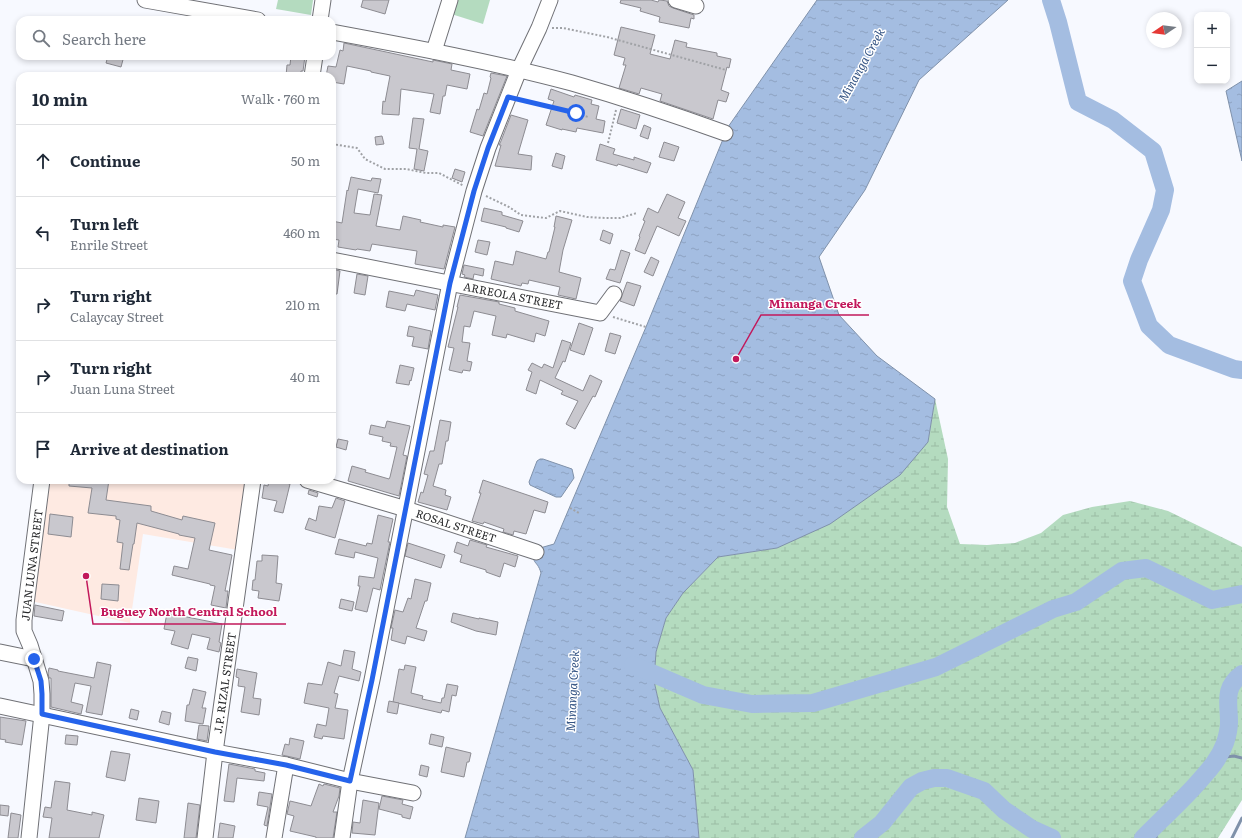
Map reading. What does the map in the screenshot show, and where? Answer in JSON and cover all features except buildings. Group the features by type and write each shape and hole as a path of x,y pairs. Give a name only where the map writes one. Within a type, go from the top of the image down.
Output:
{"street":[{"path":"145,0 235,16"},
{"path":"321,16 323,0"},
{"path":"434,51 450,0"},
{"path":"342,838 350,781 374,672 450,283 474,191 488,148 519,70 539,28 550,0"},
{"path":"676,0 696,6"},
{"path":"336,33 434,51 571,83 620,97 726,133"},
{"path":"313,72 314,60"},
{"name":"ARREOLA STREET","path":"336,261 600,313"},
{"path":"600,313 614,294"},
{"name":"JUAN LUNA STREET","path":"29,838 42,714 42,694 41,681 24,631 24,620 41,484"},
{"name":"J.P. RIZAL STREET","path":"205,838 215,752 252,484"},
{"name":"ROSAL STREET","path":"321,484 406,509 536,552"},
{"path":"0,652 34,659"},
{"path":"0,706 215,752 286,765 350,781 413,793"},
{"path":"274,838 286,765"}],"path":[{"path":"539,28 563,28 607,37 726,70"},
{"path":"508,97 588,117"},
{"path":"608,143 620,97"},
{"path":"600,313 646,327"},
{"path":"570,508 579,513"}],"shaded area":[{"path":"49,484 245,484 238,550 143,534 130,623 31,601"}],"green space":[{"path":"278,0 313,0 311,15 276,9"},
{"path":"452,0 490,0 483,24 448,13"},
{"path":"935,399 948,459 947,507 960,544 987,545 1015,543 1041,533 1063,515 1092,507 1130,501 1168,511 1242,547 1242,800 1218,838 699,838 693,770 660,708 654,681 656,652 666,618 683,593 718,557 777,548 928,442"}],"water":[{"path":"817,0 1008,0 919,80 865,190 819,257 839,315 877,356 935,399 928,442 900,475 830,524 777,548 718,557 683,593 666,618 656,652 654,681 660,708 693,770 699,838 465,838 541,573 534,559 540,548 554,544 646,327 728,127"},
{"path":"1242,81 1242,161 1226,91"},
{"path":"540,459 572,469 574,478 561,497 556,497 530,485 529,482 537,461"}],"waterway":[{"path":"1051,0 1078,102 1113,120 1153,151 1165,190 1161,210 1139,260 1132,281 1149,326 1169,345 1234,369 1242,370"},
{"path":"633,665 703,695 752,704 813,703 936,667 1053,609 1076,602 1122,571 1146,568 1212,600 1242,594"},
{"path":"1143,838 1193,788 1219,756 1225,743 1228,730 1228,696 1232,685 1242,674"},
{"path":"1217,758 1234,756 1242,758"},
{"path":"863,838 882,823 911,787 922,781 934,778 947,778 984,791 1004,810 1032,829 1052,838"},
{"path":"1232,838 1242,818"},
{"path":"1156,838 1158,823"}],"place":[{"name":"Minanga Creek","path":"736,359"},
{"name":"Buguey North Central School","path":"86,576"}],"route":[{"path":"34,659 41,681 42,714 215,752 286,765 350,781 372,680 450,283 474,191 488,148 508,97 576,113"}]}
